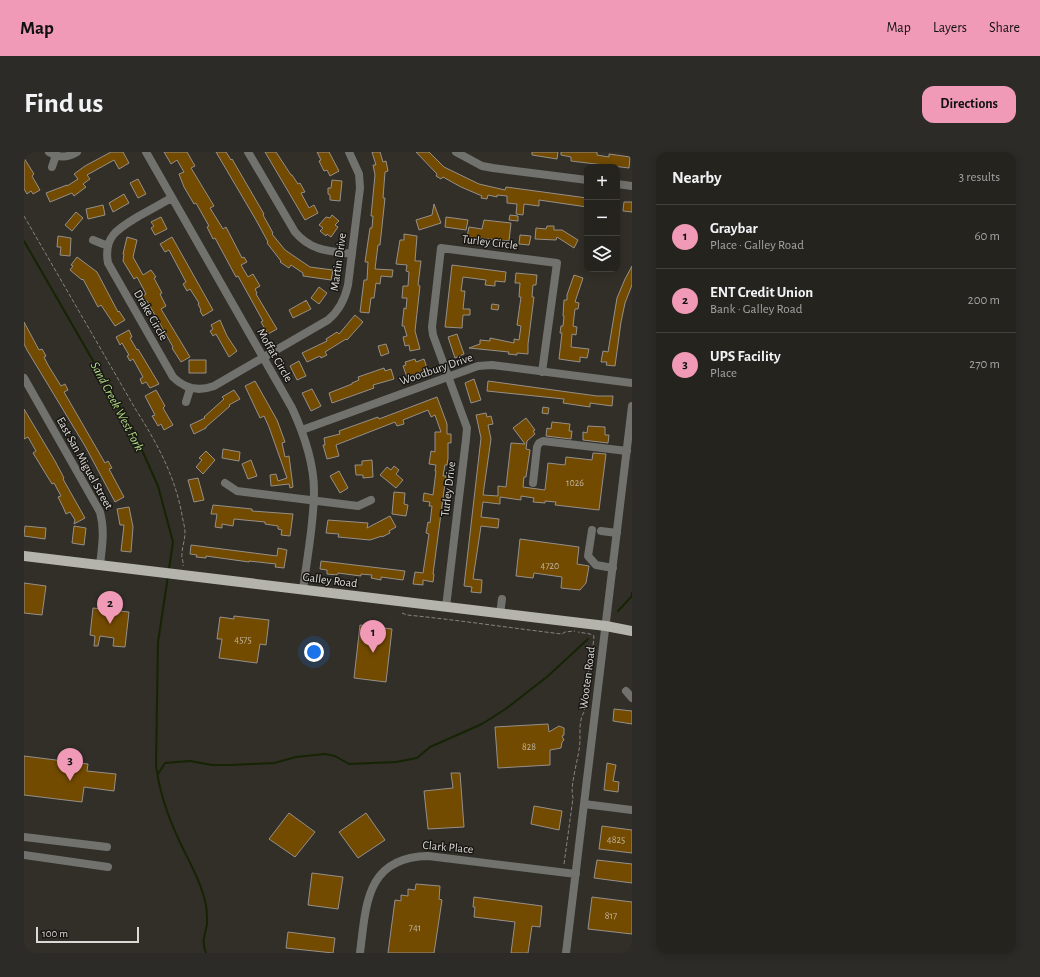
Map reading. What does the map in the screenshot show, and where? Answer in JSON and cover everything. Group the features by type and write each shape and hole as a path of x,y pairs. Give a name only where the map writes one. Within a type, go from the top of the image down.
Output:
{"main road":[{"name":"Galley Road","path":"24,556 606,626 632,631"}],"street":[{"path":"52,167 53,154 63,157 70,156 77,152"},
{"name":"Moffat Circle","path":"146,152 292,408 302,430 312,470 314,492 302,590"},
{"path":"248,152 301,240 318,249 352,254"},
{"name":"Martin Drive","path":"263,357 328,320 335,314 346,294 360,180 357,167 349,152"},
{"path":"456,152 477,163 493,168 584,180"},
{"path":"620,184 632,186"},
{"path":"93,240 108,246 116,230 172,198"},
{"name":"Drake Circle","path":"108,246 108,263 123,290 173,377 178,382 190,389"},
{"name":"Turley Circle","path":"448,376 433,335 432,327 441,248 556,263 542,372"},
{"path":"186,402 190,389 198,390 214,386 263,357"},
{"name":"Woodbury Drive","path":"302,430 448,376 485,365 632,383"},
{"name":"Turley Drive","path":"446,607 467,428 448,376"},
{"name":"East San Miguel Street","path":"24,378 100,512 103,521 100,565"},
{"name":"Wooten Road","path":"566,953 632,406"},
{"path":"533,483 537,447 539,443 543,441 627,451"},
{"path":"225,483 237,491 313,501 358,506 371,500"},
{"path":"592,530 588,556 596,565 613,568"},
{"path":"601,531 617,533"},
{"path":"500,614 502,599"},
{"path":"626,691 632,698"},
{"path":"584,804 632,810"},
{"path":"24,837 107,847"},
{"path":"24,855 108,867"},
{"name":"Clark Place","path":"360,953 366,907 369,896 378,878 390,866 399,861 418,856 428,856 576,874"}],"path":[{"path":"24,216 164,459 174,484 185,534 181,556 184,561 182,575"},
{"path":"402,613 407,615 562,634 565,632 576,631 594,636 584,712 582,715 580,728 577,765 572,794 573,798 563,873"}],"building":[{"path":"111,152 123,152 129,163 119,169 114,160 87,175 90,179 83,184 86,187 74,196 72,193 50,202 46,193 67,186 78,179 74,174 85,166"},
{"path":"164,152 187,152 195,166 191,168 214,206 210,208 223,229 226,227 242,258 244,257 247,262 241,265 248,277 253,274 260,286 255,289 256,294 277,329 268,334 261,322 263,321 238,276 236,277 215,238 213,239 207,227 209,226 196,203 194,204 184,187 179,174 184,172 177,160 171,164"},
{"path":"216,152 226,152 231,160 232,159 264,214 263,215 273,233 272,234 285,250 310,267 333,270 331,280 303,276 303,273 291,265 289,268 280,262 281,261 267,243 268,242 256,220"},
{"path":"265,152 276,152 291,175 298,184 300,183 305,192 301,193 309,208 314,205 318,213 305,220"},
{"path":"317,152 329,152 339,171 330,176 327,170 324,171 319,161 321,160"},
{"path":"372,152 380,152 383,162 386,161 388,171 385,172 383,198 385,198 380,245 378,245 375,269 393,270 392,277 381,276 380,284 376,283 374,298 371,298 369,313 360,312 364,280 367,280 368,262 365,262 373,216 371,216 375,175 373,165 376,165"},
{"path":"416,152 429,152 444,167 479,184 505,190 506,187 584,198 584,207 539,200 539,206 524,204 523,215 516,214 517,204 507,203 507,196 497,195 497,197 488,195 487,199 481,198 482,196 443,177 441,179 436,176 437,174"},
{"path":"532,152 558,152 557,159 532,155"},
{"path":"561,152 597,152 597,155 609,157 609,154 630,157 629,168 620,167 620,164 596,164 571,161 571,157 561,155"},
{"path":"24,158 34,174 32,176 40,190 33,194 31,191 27,194 24,189"},
{"path":"138,179 146,194 138,198 130,183"},
{"path":"332,180 342,181 340,201 330,200 328,188 331,188"},
{"path":"124,194 129,203 113,212 109,203"},
{"path":"624,202 632,202 632,212 623,211"},
{"path":"434,204 441,223 419,230 416,220 432,215"},
{"path":"103,205 105,215 88,219 86,209"},
{"path":"76,212 83,218 72,231 65,225"},
{"path":"332,215 339,221 335,225 338,227 331,237 327,234 326,236 320,231 323,228 319,225 326,217 330,218"},
{"path":"510,215 518,216 518,221 509,220"},
{"path":"161,217 167,229 155,235 151,228 154,226 151,222"},
{"path":"446,217 468,220 466,230 445,227"},
{"path":"484,220 511,223 509,241 467,237 469,227 482,229"},
{"path":"547,226 554,226 554,230 562,230 578,240 574,248 557,237 556,240 535,239 536,228 546,229"},
{"path":"404,234 417,236 415,261 421,261 415,331 420,349 410,351 409,345 405,346 403,337 407,336 404,326 402,326 407,298 402,298 403,286 408,286 409,272 406,271 407,265 396,264 400,240 404,240"},
{"path":"520,235 531,236 529,245 519,244"},
{"path":"58,236 71,238 70,256 60,255 61,247 57,247"},
{"path":"127,237 137,240 133,257 143,275 151,270 156,277 154,278 162,293 160,294 166,306 161,309 190,357 181,362 143,296 146,294 137,277 134,279 123,261"},
{"path":"172,237 213,310 203,316 200,311 199,303 190,289 187,291 183,284 186,282 169,250 165,252 160,244"},
{"path":"77,257 97,272 118,312 119,311 125,320 115,326 101,305 98,307 83,279 82,280 70,270 73,266 71,265"},
{"path":"452,265 506,272 505,282 495,281 495,286 485,285 486,280 463,277 461,291 465,291 463,309 470,309 470,315 463,315 462,328 445,327"},
{"path":"632,266 632,285 625,303 621,322 615,366 606,365 607,362 601,362 603,351 608,352 617,298"},
{"path":"516,273 537,275 536,285 533,285 532,297 534,297 528,354 517,353 517,355 508,354 509,352 469,348 480,344 480,340 490,341 490,338 514,343 514,339 519,340 521,326 517,325 521,297 519,297 520,283 515,283"},
{"path":"574,275 583,278 575,302 579,303 578,309 575,309 573,326 577,327 576,335 572,334 571,347 589,349 587,358 580,357 580,362 559,359 562,333 560,333 561,326 563,326 564,316 564,300 567,300 567,295"},
{"path":"319,287 327,293 319,304 311,298"},
{"path":"306,300 311,309 293,318 289,310 305,302"},
{"path":"492,304 499,305 498,310 491,309"},
{"path":"355,315 363,322 347,340 346,339 325,352 327,355 321,358 320,356 307,362 302,353 327,341 326,339 337,332 339,334"},
{"path":"220,320 227,336 237,351 229,357 216,334 213,336 210,331 213,329 211,325"},
{"path":"24,322 39,350 42,349 46,356 44,357 48,365 61,386 65,384 68,390 64,392 105,463 108,461 112,468 109,469 124,497 115,502 85,446 27,350 24,344"},
{"path":"129,330 132,337 130,338 159,384 150,388 146,382 142,384 140,379 143,377 133,359 130,361 127,356 129,355 122,343 120,345 116,337"},
{"path":"457,334 464,354 455,358 448,337"},
{"path":"386,344 389,353 381,356 378,346"},
{"path":"415,359 416,362 424,359 427,368 422,369 423,372 407,377 403,366 406,365 405,362"},
{"path":"189,360 206,360 206,373 189,373"},
{"path":"299,361 306,376 297,380 290,366"},
{"path":"384,368 385,371 391,369 394,379 373,385 374,388 332,403 329,393 352,384 359,380 358,377"},
{"path":"474,379 481,400 471,403 465,383"},
{"path":"255,381 277,420 285,442 282,443 285,457 289,456 293,487 290,488 289,484 271,486 270,475 276,474 278,481 287,478 264,416 260,418 245,386"},
{"path":"488,381 597,396 613,396 612,406 590,403 590,407 563,403 564,399 487,391"},
{"path":"312,389 321,406 311,411 302,393"},
{"path":"156,390 165,406 163,408 173,425 164,430 161,424 158,426 152,416 155,415 145,396"},
{"path":"234,390 240,399 229,405 230,406 206,428 194,434 190,425 205,418 204,417 224,399 222,397"},
{"path":"437,397 447,424 447,434 451,434 451,443 448,443 447,465 445,465 443,476 446,476 433,582 423,580 423,585 413,584 415,572 423,573 429,534 426,533 428,522 430,523 432,506 429,506 430,502 423,501 424,493 433,495 436,465 429,464 431,451 435,452 435,432 441,432 435,415 431,417 428,410 403,420 404,424 397,426 395,422 336,445 339,456 327,459 323,445 325,445 324,438 340,434 339,431 378,417 379,419"},
{"path":"543,407 549,408 548,414 542,413"},
{"path":"24,409 55,461 64,478 63,479 85,518 74,524 75,520 70,512 66,514 58,497 61,496 54,483 52,484 33,453 36,451 28,437 24,439"},
{"path":"486,413 487,417 491,416 493,424 488,425 491,439 483,495 498,496 498,486 506,487 511,443 525,444 513,428 526,418 535,430 533,431 535,434 527,441 526,449 530,450 523,487 545,490 548,463 565,465 566,457 592,460 593,453 606,454 599,510 555,505 556,502 533,502 534,498 521,496 521,500 500,497 500,504 483,502 481,517 499,519 498,528 481,526 473,579 482,580 481,593 471,592 472,587 464,586 481,438 476,415"},
{"path":"552,422 570,424 569,431 572,431 571,439 546,436 547,428 551,429"},
{"path":"588,426 605,427 605,435 609,435 608,443 583,440 583,432 587,433"},
{"path":"223,449 240,452 239,461 222,458"},
{"path":"206,451 215,460 203,474 196,467 202,460 199,458"},
{"path":"251,460 257,476 248,479 242,464"},
{"path":"372,460 373,477 363,478 363,475 356,475 355,465 362,465 362,461"},
{"path":"394,466 399,470 396,474 403,480 396,488 380,475 387,467 391,470"},
{"path":"339,471 348,488 340,493 330,476"},
{"path":"198,478 204,500 194,502 188,480"},
{"path":"394,492 405,493 404,504 408,505 406,516 392,514"},
{"path":"213,505 252,509 252,511 293,514 290,536 281,535 282,530 278,529 278,526 265,524 265,522 234,519 233,526 222,524 222,528 215,527 217,514 211,514"},
{"path":"129,507 133,527 131,552 121,551 124,525 120,525 117,509"},
{"path":"390,516 396,527 389,531 390,533 382,537 370,540 338,537 339,534 326,533 328,520 368,523 367,528"},
{"path":"25,526 46,528 45,539 24,536"},
{"path":"74,526 86,528 84,545 72,543"},
{"path":"520,539 579,547 577,564 589,566 586,583 580,590 561,588 562,577 534,573 533,578 516,576"},
{"path":"191,545 277,556 278,548 287,550 284,568 275,567 276,564 206,556 206,558 196,557 197,555 190,554"},
{"path":"321,561 405,571 403,580 381,577 381,580 371,578 372,575 361,574 361,576 338,573 337,575 327,574 327,570 320,569"},
{"path":"24,583 46,586 42,615 24,613"},
{"path":"93,608 129,612 125,647 113,646 114,638 100,636 98,646 94,646 95,636 90,635"},
{"path":"234,616 269,620 266,645 260,644 257,663 219,658 222,639 217,639 220,617 234,619"},
{"path":"360,625 392,629 386,682 354,678"},
{"path":"614,709 632,711 632,724 613,721"},
{"path":"548,724 549,732 559,726 564,728 564,735 562,736 564,740 561,748 550,750 550,765 498,768 495,727"},
{"path":"24,756 88,764 87,771 116,774 114,791 84,787 82,802 24,795"},
{"path":"607,763 616,765 613,781 619,782 618,792 604,790"},
{"path":"451,773 460,773 464,827 428,829 424,791 453,788"},
{"path":"534,806 562,811 559,830 531,824"},
{"path":"289,813 315,832 295,857 269,839"},
{"path":"366,813 385,840 358,858 339,832"},
{"path":"602,826 632,830 632,853 599,849"},
{"path":"597,860 632,864 632,883 594,878"},
{"path":"312,873 343,877 338,909 308,905"},
{"path":"416,884 440,886 439,899 442,900 434,953 388,953 395,900 401,901 401,895 408,896 408,889 415,890"},
{"path":"474,897 542,906 540,927 532,926 528,953 511,953 515,922 474,917"},
{"path":"592,897 632,902 632,934 588,929"},
{"path":"288,932 335,938 333,953 286,948"}],"waterway":[{"name":"Sand Creek West Fork","path":"24,241 133,430 158,486 173,542 169,569"},
{"name":"Sand Creek West Fork","path":"168,576 158,642 156,765 161,793 167,811 198,879 204,896 207,914 207,924 204,935 206,953"},
{"path":"618,611 632,596 632,593"},
{"path":"158,774 165,763 190,761 212,765 274,763 296,757 325,754 335,756 349,764 396,762 417,758 430,747 482,724 507,708 548,676 588,639"}],"place":[{"name":"ENT Credit Union","path":"110,624"},
{"name":"Graybar","path":"373,653"},
{"name":"UPS Facility","path":"70,781"}]}
